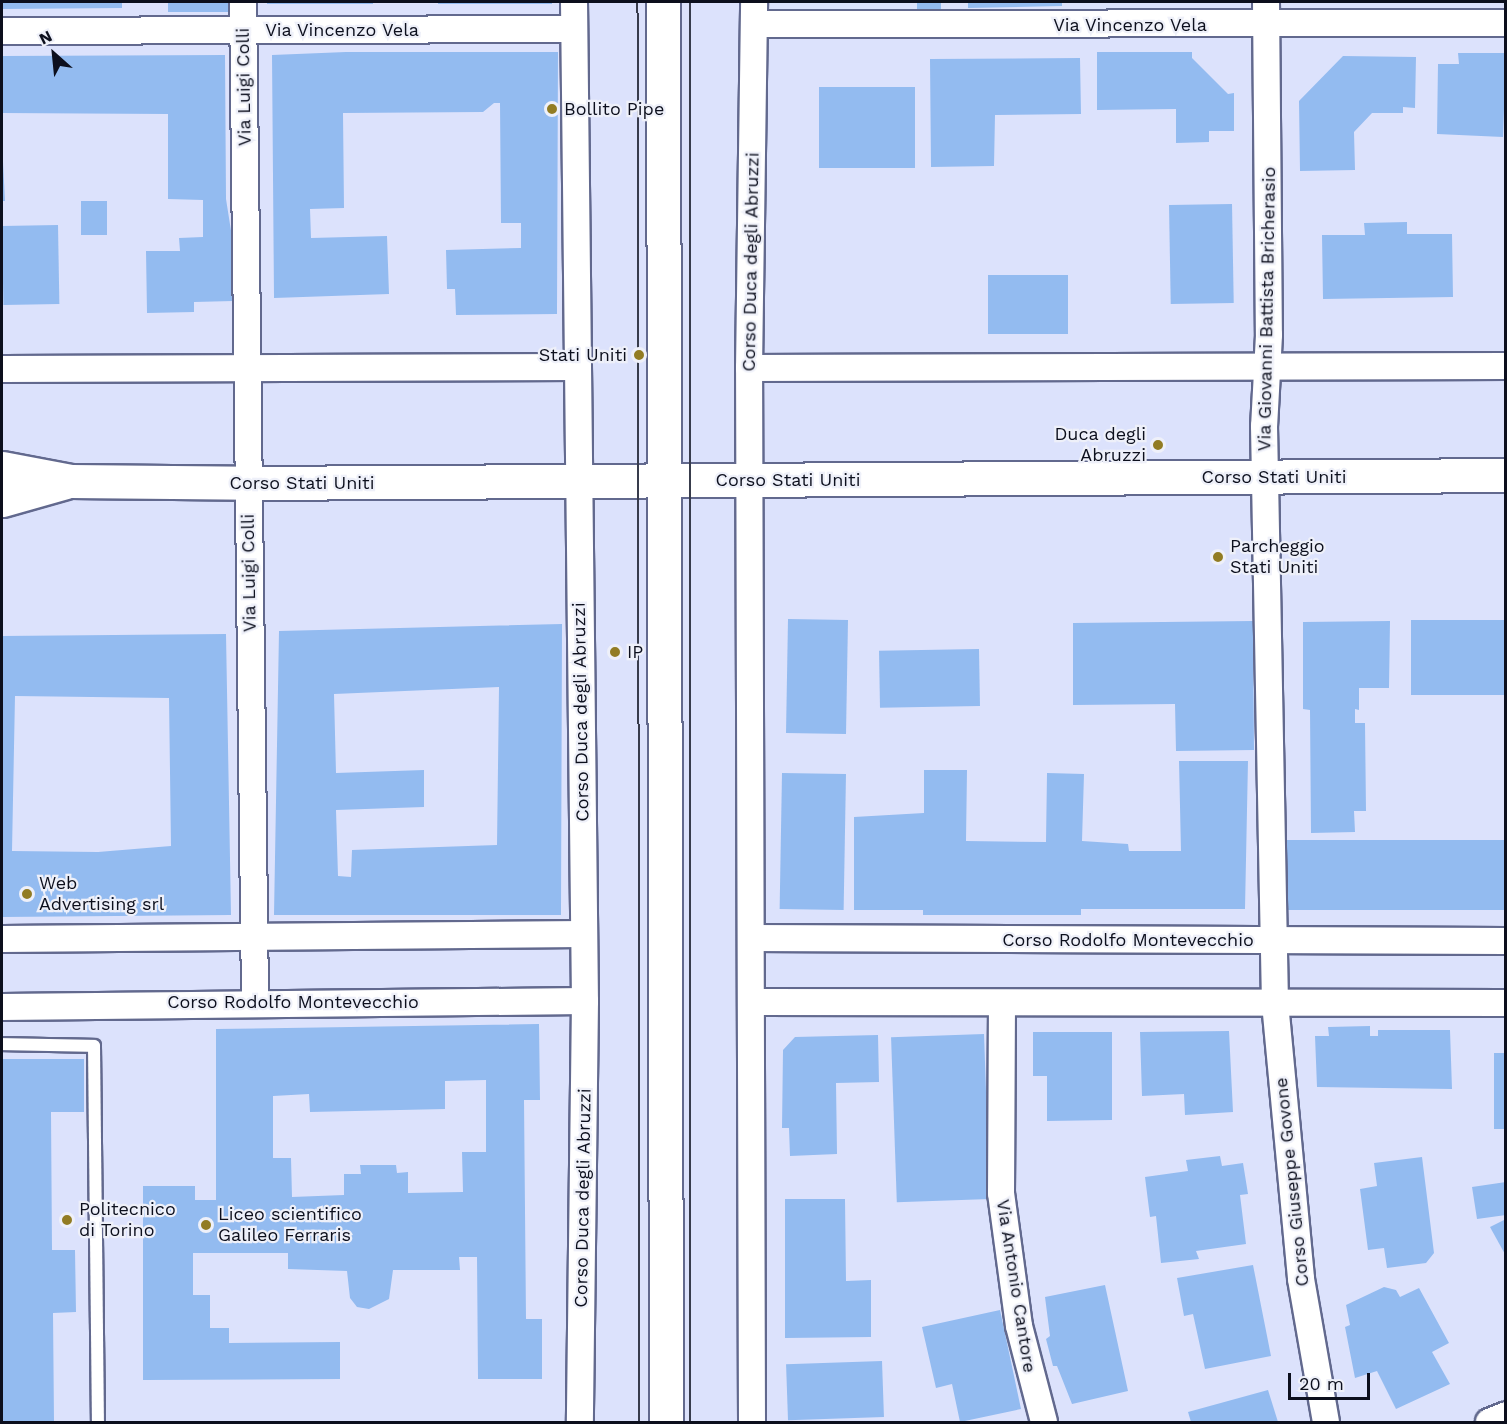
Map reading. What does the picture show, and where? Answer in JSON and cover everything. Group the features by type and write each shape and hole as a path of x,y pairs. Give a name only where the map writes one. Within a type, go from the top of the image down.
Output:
{"main road":[{"path":"663,2 666,1422"},
{"name":"Corso Stati Uniti","path":"2,468 71,481 248,483 1506,475"},
{"name":"Corso Stati Uniti","path":"2,500 71,481"}],"street":[{"name":"Via Luigi Colli","path":"243,2 255,1001"},
{"name":"Corso Duca degli Abruzzi","path":"574,2 585,1000 580,1422"},
{"name":"Via Vincenzo Vela","path":"754,13 1267,13 1506,23"},
{"name":"Corso Duca degli Abruzzi","path":"752,1422 749,368 754,13"},
{"name":"Via Giovanni Battista Bricherasio","path":"1267,13 1268,367 1265,477 1273,941"},
{"name":"Via Vincenzo Vela","path":"2,31 574,29"},
{"path":"749,368 1506,366"},
{"path":"2,369 577,367"},
{"path":"2,939 583,934"},
{"name":"Corso Rodolfo Montevecchio","path":"751,938 1506,941"},
{"name":"Corso Giuseppe Govone","path":"1273,941 1275,1003 1301,1280 1326,1422"},
{"name":"Corso Rodolfo Montevecchio","path":"2,1007 255,1001 585,1000"},
{"path":"751,1002 1506,1003"},
{"name":"Via Antonio Cantore","path":"1002,1003 1001,1193 1019,1326 1044,1422"},
{"path":"1490,1422 1506,1415"}],"lane":[{"path":"2,1044 94,1046 99,1422"}],"building":[{"path":"2,2 122,2 122,8 2,9"},
{"path":"168,2 229,2 229,12 168,12"},
{"path":"267,2 373,2 373,4 267,4"},
{"path":"438,2 552,2 552,4 438,4"},
{"path":"917,2 941,2 941,11 917,11"},
{"path":"968,2 1062,2 1062,6 968,8"},
{"path":"346,52 558,52 557,314 456,315 455,289 447,289 446,250 521,248 521,223 501,223 500,103 494,103 483,112 343,113 344,208 310,209 311,238 387,236 389,294 274,298 272,55"},
{"path":"1097,52 1192,52 1192,58 1228,94 1234,93 1234,131 1209,131 1209,142 1176,143 1176,109 1097,110"},
{"path":"1458,53 1506,53 1503,137 1437,134 1438,64 1459,64"},
{"path":"225,55 226,199 232,237 233,301 194,302 194,312 147,313 146,251 180,251 179,238 203,237 203,200 168,199 168,114 2,113 2,56"},
{"path":"1343,56 1416,57 1415,108 1403,107 1403,113 1372,113 1354,132 1355,170 1300,171 1299,101"},
{"path":"1080,58 1081,114 995,115 994,166 931,167 930,59"},
{"path":"819,87 915,87 915,168 819,168"},
{"path":"3,162 5,201 2,201"},
{"path":"81,201 107,201 107,235 81,235"},
{"path":"1232,204 1234,303 1171,304 1169,205"},
{"path":"1407,222 1407,234 1452,234 1453,297 1323,299 1322,235 1365,235 1364,223"},
{"path":"58,225 59,304 3,305 2,226"},
{"path":"988,275 1068,275 1068,334 988,334"},
{"path":"788,619 848,620 846,734 786,733"},
{"path":"1411,620 1506,620 1506,695 1411,695"},
{"path":"1253,621 1254,750 1176,751 1175,704 1073,705 1073,623"},
{"path":"1390,621 1389,688 1359,688 1359,710 1355,709 1355,723 1365,723 1366,811 1354,811 1355,832 1311,833 1310,710 1303,709 1303,622"},
{"path":"562,624 561,915 274,915 279,631","holes":["499,687 497,845 352,850 351,877 338,876 336,810 424,807 424,770 336,773 334,694"]},
{"path":"226,634 231,915 2,917 2,636","holes":["15,696 169,698 171,846 98,852 12,851"]},
{"path":"979,649 980,706 880,708 879,651"},
{"path":"1179,761 1248,761 1245,909 1081,909 1081,915 923,915 923,910 854,910 854,817 924,813 924,770 967,770 966,841 1046,842 1047,773 1084,774 1082,841 1128,844 1129,851 1181,851"},
{"path":"782,773 846,774 844,910 780,909"},
{"path":"1285,840 1506,840 1506,910 1285,910"},
{"path":"539,1024 540,1100 524,1100 526,1319 542,1319 542,1379 478,1379 477,1257 459,1257 460,1270 393,1270 389,1299 369,1309 357,1307 350,1298 347,1271 288,1269 288,1253 193,1253 193,1295 210,1295 210,1328 229,1328 229,1343 340,1342 340,1379 143,1380 143,1186 195,1186 195,1200 216,1200 216,1029","holes":["486,1080 486,1152 462,1152 463,1192 408,1193 408,1172 397,1173 396,1165 360,1165 361,1174 344,1174 344,1195 292,1197 291,1158 273,1158 273,1096 309,1094 310,1112 445,1109 445,1081"]},
{"path":"1370,1026 1370,1036 1378,1036 1378,1030 1450,1030 1452,1089 1317,1087 1315,1036 1329,1036 1328,1027"},
{"path":"1229,1031 1233,1112 1185,1115 1184,1094 1142,1096 1140,1032"},
{"path":"1033,1032 1112,1032 1112,1120 1047,1121 1047,1076 1033,1076"},
{"path":"984,1034 990,1199 897,1202 891,1037"},
{"path":"878,1035 879,1082 836,1083 837,1154 790,1156 789,1128 782,1128 783,1050 795,1037"},
{"path":"1494,1053 1506,1053 1506,1129 1494,1129"},
{"path":"2,1059 84,1059 84,1112 51,1112 52,1250 75,1250 76,1312 53,1313 54,1422 2,1422"},
{"path":"1220,1156 1222,1166 1243,1163 1248,1194 1240,1195 1246,1244 1196,1251 1199,1259 1161,1263 1156,1216 1150,1217 1145,1177 1188,1171 1186,1160"},
{"path":"1422,1157 1434,1253 1426,1263 1387,1268 1384,1248 1368,1250 1360,1189 1377,1186 1374,1163"},
{"path":"1506,1182 1506,1215 1477,1219 1472,1187"},
{"path":"785,1199 845,1199 846,1281 871,1280 871,1337 785,1338"},
{"path":"1506,1219 1506,1256 1490,1227"},
{"path":"1253,1265 1271,1356 1205,1369 1193,1314 1184,1316 1177,1278"},
{"path":"1105,1285 1128,1391 1072,1404 1057,1366 1053,1366 1046,1339 1050,1336 1045,1297"},
{"path":"1384,1287 1396,1290 1400,1297 1419,1288 1449,1343 1432,1352 1450,1384 1396,1409 1377,1371 1355,1378 1345,1327 1350,1325 1346,1305"},
{"path":"1000,1310 1021,1409 960,1422 952,1384 936,1388 922,1327"},
{"path":"882,1361 884,1417 788,1420 786,1364"},
{"path":"1268,1390 1278,1422 1191,1422 1188,1412"}],"tram line":[{"path":"638,2 640,1422"},
{"path":"690,2 690,1422"}],"place":[{"name":"Bollito Pipe","path":"552,109"},
{"name":"Stati Uniti","path":"639,355"},
{"name":"Duca degli Abruzzi","path":"1158,445"},
{"name":"Parcheggio Stati Uniti","path":"1218,557"},
{"name":"IP","path":"615,652"},
{"name":"Web Advertising srl","path":"27,894"},
{"name":"Politecnico di Torino","path":"67,1220"},
{"name":"Liceo scientifico Galileo Ferraris","path":"206,1225"}]}
